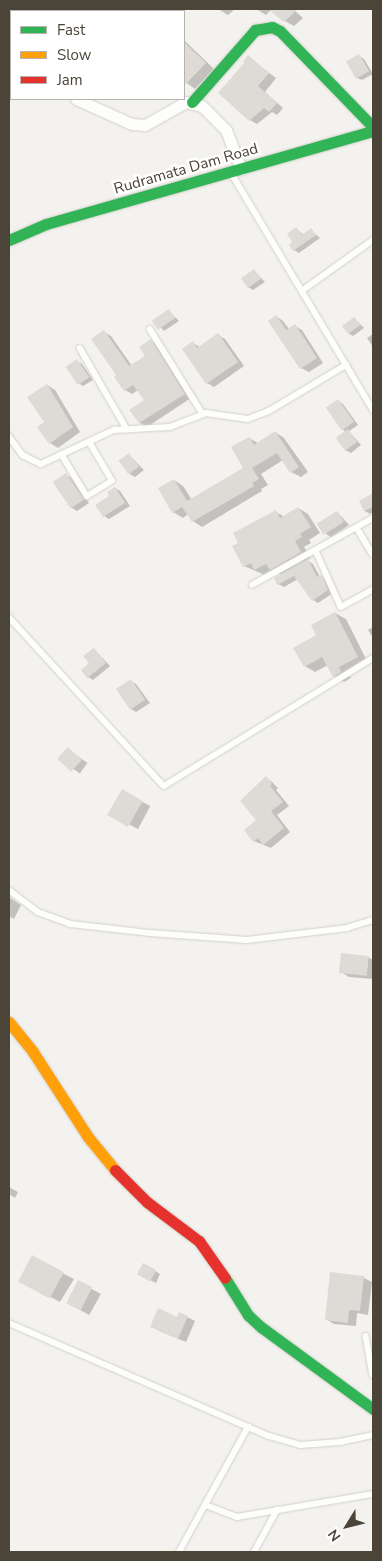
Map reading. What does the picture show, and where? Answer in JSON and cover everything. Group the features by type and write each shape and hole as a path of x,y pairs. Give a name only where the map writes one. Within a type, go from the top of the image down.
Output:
{"main road":[{"path":"187,101 250,34 263,27 272,27 280,31 373,129"},
{"name":"Rudramata Dam Road","path":"9,240 46,224 373,129"},
{"path":"9,1022 33,1052 88,1137 125,1181 147,1202 199,1241 208,1251 248,1315 261,1327 373,1409"}],"street":[{"path":"78,100 132,124 145,125 187,101 202,106 226,130 236,170"}],"lane":[{"path":"236,170 373,410"},
{"path":"303,290 373,240"},
{"path":"150,328 203,414"},
{"path":"80,348 127,429"},
{"path":"9,436 11,444 23,455 41,464 114,430 170,427 203,414 248,419 269,411 346,365"},
{"path":"62,455 87,496 112,481 89,442"},
{"path":"252,585 373,518"},
{"path":"357,528 373,555"},
{"path":"316,551 341,607 373,588"},
{"path":"9,618 164,786 373,658"},
{"path":"9,890 38,912 71,924 150,933 247,940 347,928 373,920"},
{"path":"9,1323 248,1427 300,1445 340,1442 373,1435"},
{"path":"366,1336 373,1374"},
{"path":"178,1552 248,1427"},
{"path":"206,1504 237,1517 373,1494"},
{"path":"254,1552 277,1510"}],"building":[{"path":"268,9 298,9 284,22"},
{"path":"185,43 206,63 185,85"},
{"path":"359,54 369,71 356,79 346,62"},
{"path":"248,55 269,73 258,86 277,103 269,112 264,108 249,121 218,93 244,63"},
{"path":"296,227 302,235 311,228 316,235 293,251 289,245 292,242 287,234"},
{"path":"254,269 261,279 248,288 241,278"},
{"path":"169,309 175,318 158,330 152,321"},
{"path":"276,315 286,330 295,324 317,358 300,369 268,321"},
{"path":"354,317 360,325 348,334 342,326"},
{"path":"104,330 129,366 145,356 139,347 151,339 185,394 139,423 129,410 144,400 133,385 124,391 114,377 116,375 91,339"},
{"path":"218,333 238,362 206,384 182,349 193,341 197,348"},
{"path":"77,359 89,377 78,385 65,367"},
{"path":"47,384 73,427 49,444 37,427 44,422 27,397"},
{"path":"338,399 354,422 342,431 326,408"},
{"path":"348,429 357,442 345,451 336,438"},
{"path":"275,431 299,467 290,473 277,453 252,468 259,479 252,483 254,486 192,522 182,507 172,513 158,488 174,479 187,501 243,468 231,447 249,437 254,445"},
{"path":"129,453 139,467 128,474 118,461"},
{"path":"66,473 84,500 71,508 53,482"},
{"path":"115,487 125,503 103,517 95,505 109,496 107,492"},
{"path":"373,493 373,507 364,511 359,501"},
{"path":"298,507 311,527 300,534 302,537 295,541 301,552 270,570 266,564 254,570 251,563 243,567 232,546 238,543 233,533 276,510 280,518"},
{"path":"337,511 344,522 324,535 317,524"},
{"path":"308,559 317,577 321,575 323,577 328,590 312,601 294,576 277,585 274,578"},
{"path":"335,612 358,657 339,667 341,672 333,677 322,657 304,667 293,648 316,635 311,625"},
{"path":"94,648 106,663 87,678 81,670 89,663 83,656"},
{"path":"131,679 145,700 130,710 116,689"},
{"path":"68,747 82,760 71,772 57,759"},
{"path":"266,776 272,784 270,786 283,802 271,811 284,828 263,845 258,838 253,842 244,830 256,820 240,801"},
{"path":"122,789 143,801 128,827 107,815"},
{"path":"341,953 369,956 367,976 339,973"},
{"path":"32,1255 64,1272 50,1298 18,1281"},
{"path":"143,1263 156,1270 150,1282 137,1274"},
{"path":"330,1272 364,1276 360,1311 349,1310 348,1323 325,1320"},
{"path":"78,1280 92,1287 80,1310 66,1303"},
{"path":"158,1308 177,1317 179,1312 188,1316 178,1339 150,1327"}],"traffic: fast":[{"path":"192,102 255,30 272,27 280,31 373,127"},
{"path":"9,240 46,224 373,131"},
{"path":"225,1278 248,1315 261,1327 373,1409"}],"traffic: slow":[{"path":"9,1022 33,1052 88,1137 115,1170"}],"traffic: jam":[{"path":"115,1170 147,1202 199,1241 225,1278"}]}
